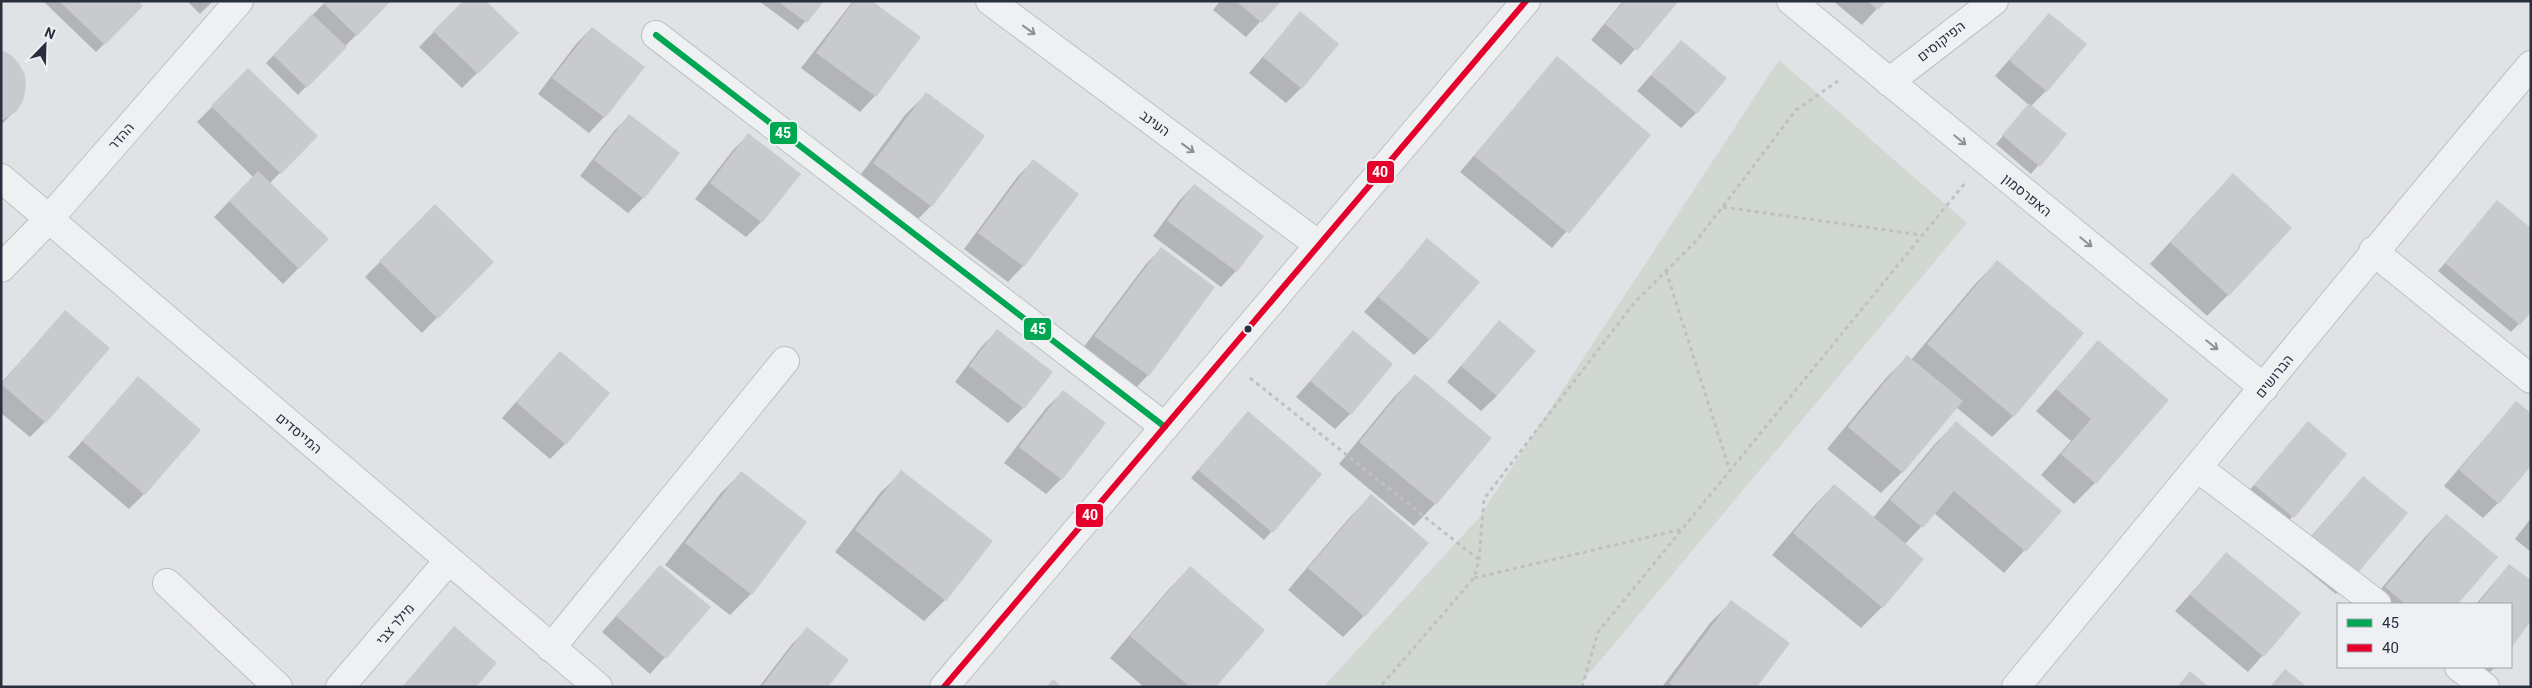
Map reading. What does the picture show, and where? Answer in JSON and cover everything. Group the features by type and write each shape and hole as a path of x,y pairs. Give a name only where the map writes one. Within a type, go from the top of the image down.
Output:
{"street":[{"name":"ההדר","path":"1,268 48,220 239,1"},
{"name":"העינב","path":"990,1 1319,245"},
{"path":"944,687 1526,1"},
{"name":"האפרסמון","path":"1791,1 2264,388"},
{"name":"הפיקוסים","path":"1889,82 1994,1"},
{"path":"656,35 1165,427"},
{"name":"הברושים","path":"2016,687 2264,388 2373,252 2531,65"},
{"name":"המייסדים","path":"1,178 598,687"},
{"path":"2373,252 2531,379"},
{"path":"551,648 785,361"},
{"path":"2198,468 2376,603"},
{"name":"מילר צבי","path":"340,687 449,560"},
{"path":"167,583 278,687"},
{"path":"2460,668 2485,687"}],"path":[{"path":"1380,687 1474,578 1479,560 1484,499 1634,303 1698,239 1796,110 1865,62"},
{"path":"1582,687 1598,632 1984,160"},
{"path":"1722,207 1922,235"},
{"path":"1666,271 1730,471"},
{"path":"1224,357 1479,560"},
{"path":"1474,578 1683,529"}],"shaded area":[{"path":"1779,60 1967,223 1578,687 1323,687 1478,519"}],"building":[{"path":"59,1 138,1 143,6 105,45"},
{"path":"324,1 391,1 357,36 323,3"},
{"path":"463,1 486,1 519,33 478,74 433,31"},
{"path":"777,1 824,1 807,23"},
{"path":"854,1 872,1 921,37 876,97 816,53"},
{"path":"1236,1 1281,1 1262,23"},
{"path":"1624,1 1679,1 1637,51 1605,24"},
{"path":"1867,1 1886,1 1878,10"},
{"path":"1300,11 1339,44 1302,89 1263,57"},
{"path":"2049,13 2087,44 2047,92 2009,60"},
{"path":"312,14 347,47 307,88 273,55"},
{"path":"592,27 645,67 605,118 552,78"},
{"path":"1681,40 1727,78 1697,114 1651,75"},
{"path":"1,50 11,55 19,64 25,75 26,88 23,101 16,112 1,121"},
{"path":"1557,56 1651,135 1569,234 1474,156"},
{"path":"248,68 318,136 281,174 211,106"},
{"path":"926,92 985,136 932,207 873,163"},
{"path":"2029,103 2067,134 2040,167 2002,135"},
{"path":"629,114 680,153 644,199 594,160"},
{"path":"748,133 801,174 762,223 710,183"},
{"path":"1033,159 1079,194 1024,267 978,233"},
{"path":"258,171 329,239 299,269 229,201"},
{"path":"2233,173 2292,228 2229,296 2170,242"},
{"path":"1194,184 1264,236 1237,272 1167,221"},
{"path":"2497,200 2531,228 2531,312 2520,325 2445,263"},
{"path":"435,204 494,262 438,319 379,261"},
{"path":"1427,238 1480,282 1430,340 1378,297"},
{"path":"1161,247 1215,287 1149,376 1094,336"},
{"path":"1997,260 2084,333 2014,417 1927,344"},
{"path":"65,310 110,348 46,423 1,384"},
{"path":"1499,320 1536,351 1497,396 1461,366"},
{"path":"997,329 1053,372 1024,409 969,366"},
{"path":"1353,330 1393,364 1351,415 1310,381"},
{"path":"2098,340 2169,400 2096,484 2061,454 2091,419 2056,389"},
{"path":"560,351 610,393 566,445 516,402"},
{"path":"1907,355 1963,401 1903,473 1848,427"},
{"path":"1415,374 1492,438 1436,505 1359,442"},
{"path":"138,376 201,430 145,495 82,441"},
{"path":"1063,390 1106,423 1062,480 1019,447"},
{"path":"2516,401 2531,413 2531,466 2499,504 2459,470"},
{"path":"1248,411 1322,474 1273,533 1198,470"},
{"path":"1956,421 2062,511 2026,552 1954,491 1923,528 1890,500"},
{"path":"2308,421 2347,454 2294,518 2254,485"},
{"path":"901,470 993,541 946,601 855,530"},
{"path":"741,471 807,522 752,595 685,543"},
{"path":"2363,476 2408,513 2352,580 2307,542"},
{"path":"1834,484 1924,559 1883,608 1793,533"},
{"path":"1371,494 1429,543 1365,617 1308,568"},
{"path":"2446,514 2498,557 2459,603 2404,603 2385,587"},
{"path":"2226,552 2301,613 2264,657 2190,595"},
{"path":"2509,564 2531,580 2531,621 2512,647 2512,603 2479,603"},
{"path":"660,565 711,607 666,659 616,616"},
{"path":"1190,566 1265,630 1216,687 1190,687 1130,636"},
{"path":"1731,600 1790,643 1757,687 1674,687 1669,683"},
{"path":"454,626 497,663 476,687 402,687"},
{"path":"807,627 849,660 828,687 761,687"},
{"path":"2285,669 2307,687 2270,687"},
{"path":"2190,671 2209,687 2177,687"},
{"path":"1053,679 1062,687 1046,687"}],"transit line":[{"name":"40","path":"944,687 1526,1"},
{"name":"45","path":"656,35 1165,427"}]}
